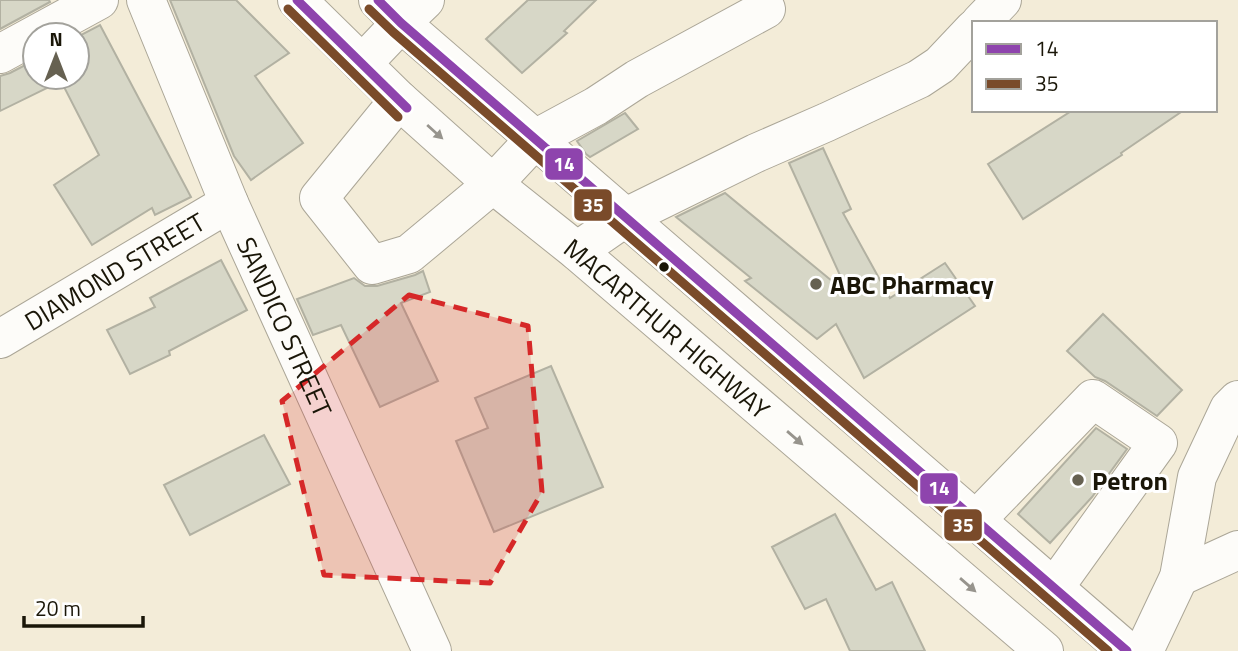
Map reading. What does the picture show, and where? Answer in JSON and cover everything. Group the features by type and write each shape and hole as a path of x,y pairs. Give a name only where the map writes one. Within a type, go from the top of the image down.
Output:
{"main road":[{"path":"0,54 99,0"},
{"name":"SANDICO STREET","path":"146,0 229,203 432,651"},
{"name":"MACARTHUR HIGHWAY","path":"297,0 399,100 493,184 577,251 1044,651"},
{"path":"982,21 1002,0"},
{"path":"362,64 401,8 534,139 1127,651"},
{"path":"399,100 319,198 372,265 409,254 493,184 534,139 766,9"},
{"path":"577,251 626,217 756,153 919,79 940,65 972,31"},
{"name":"DIAMOND STREET","path":"0,339 229,203"},
{"path":"976,520 1093,399 1158,443 1054,588"},
{"path":"1144,651 1180,577 1197,477 1229,409 1238,400"},
{"path":"1180,577 1238,550"}],"highlighted area":[{"path":"409,295 528,326 542,492 490,583 324,575 282,401"}],"building":[{"path":"0,0 49,0 50,2 0,29"},
{"path":"170,0 236,0 289,53 255,76 303,143 251,180 234,156"},
{"path":"528,0 596,0 564,31 567,33 522,73 486,39"},
{"path":"100,25 191,197 155,215 152,208 92,245 54,185 99,155 66,91 91,91 91,30"},
{"path":"21,67 21,91 41,91 0,111 0,76"},
{"path":"1070,112 1181,112 1121,153 1122,155 1023,219 988,164"},
{"path":"625,113 638,129 590,157 586,154 577,141"},
{"path":"823,148 851,209 843,213 890,298 945,263 975,306 864,378 836,324 817,339 745,281 751,278 676,217 725,193 849,295 789,163"},
{"path":"221,260 247,310 169,351 170,355 130,374 107,330 155,307 150,298"},
{"path":"423,271 430,292 401,303 438,381 380,407 341,325 313,335 297,299 354,278 365,286 377,286"},
{"path":"1103,314 1182,390 1157,416 1095,377 1067,351"},
{"path":"551,366 603,487 494,532 456,441 488,428 475,398"},
{"name":"Petron","path":"1096,428 1127,449 1092,497 1050,543 1018,514"},
{"path":"264,435 290,484 190,535 164,485"},
{"path":"835,514 876,590 892,582 925,651 850,651 826,599 805,609 772,547"}],"transit line":[{"name":"14","path":"297,0 407,108"},
{"name":"14","path":"378,0 401,23 1127,651"},
{"name":"35","path":"288,9 398,117"},
{"name":"35","path":"369,9 1108,651"}],"place":[{"name":"ABC Pharmacy","path":"816,284"},
{"name":"Petron","path":"1078,480"}]}
